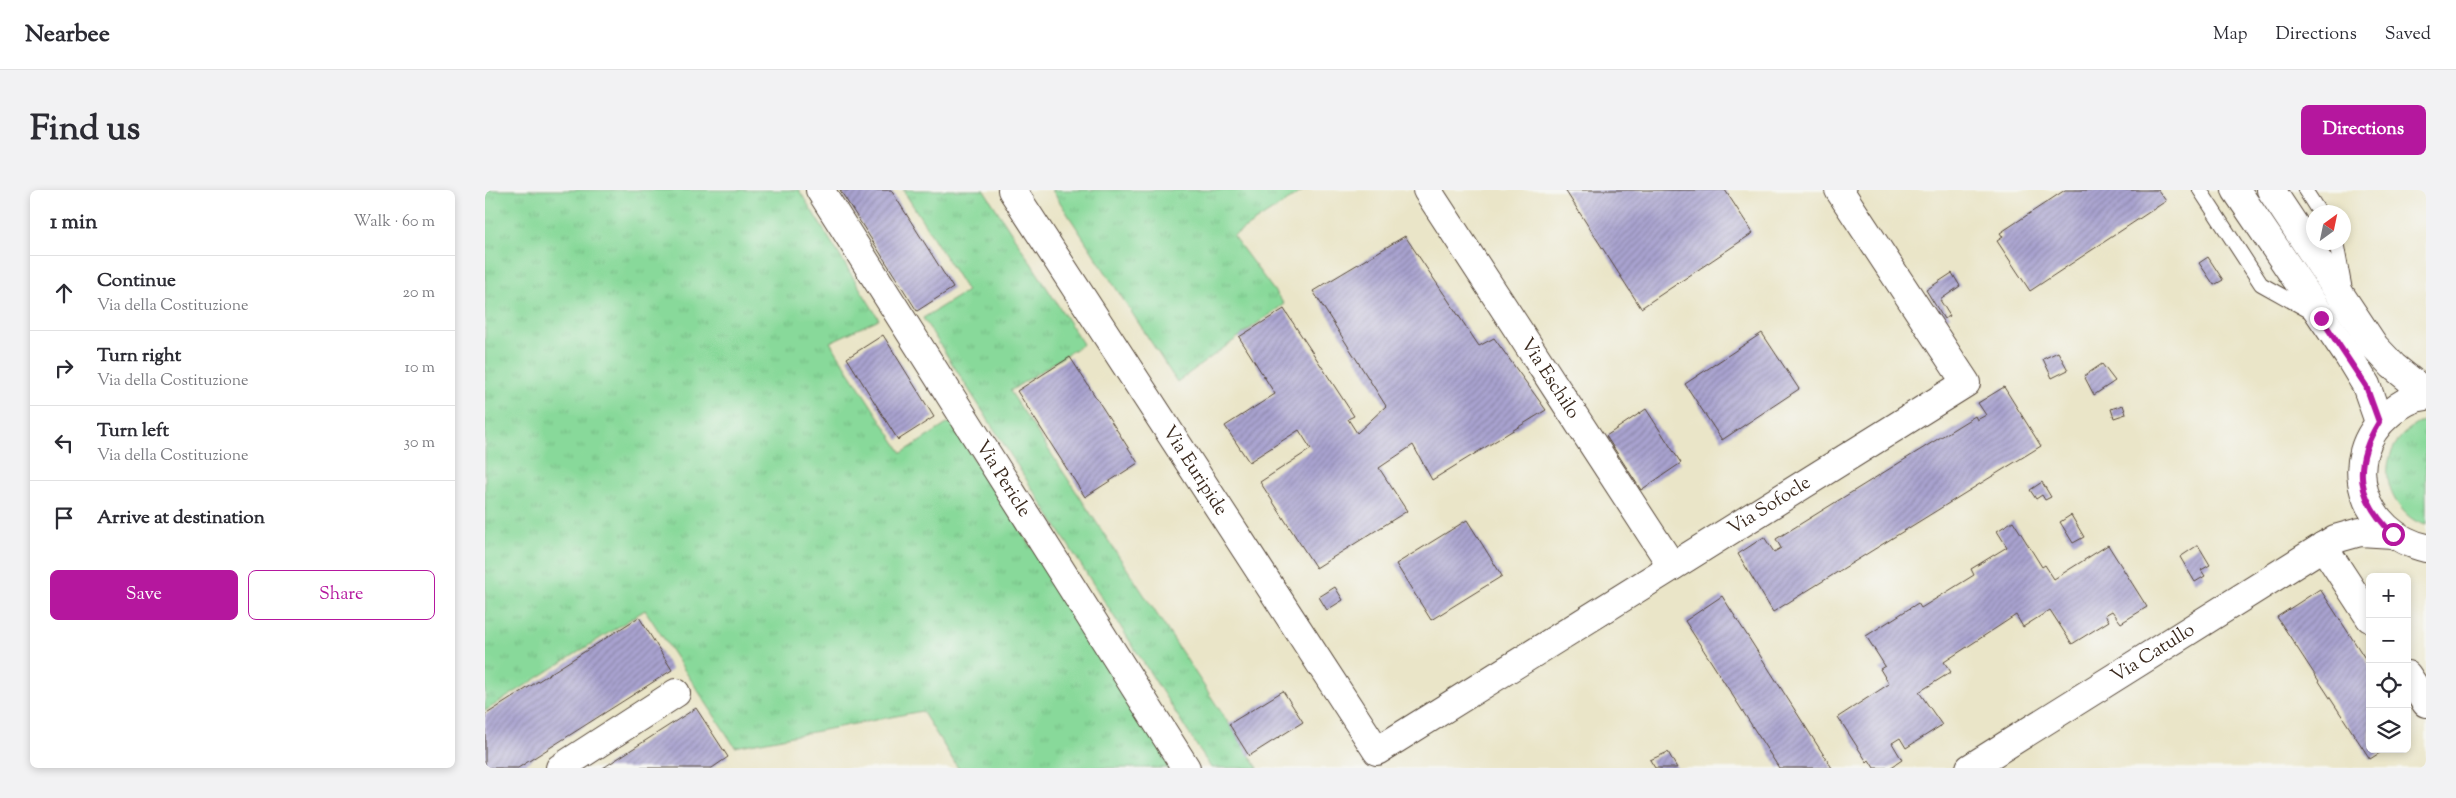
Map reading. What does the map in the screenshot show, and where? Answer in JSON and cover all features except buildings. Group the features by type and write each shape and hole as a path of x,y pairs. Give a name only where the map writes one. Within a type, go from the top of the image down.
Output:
{"street":[{"name":"Via Pericle","path":"820,190 1186,768"},
{"name":"Via Euripide","path":"1012,190 1377,751"},
{"name":"Via Eschilo","path":"1427,190 1672,566"},
{"name":"Via Sofocle","path":"1377,751 1966,383 1839,190"},
{"path":"2236,190 2366,386 2379,422"},
{"path":"2271,190 2375,347 2393,366 2426,394"},
{"name":"Via Catullo","path":"2329,542 2353,517 2361,480 2364,453 2368,440 2379,422 2397,406 2426,394"},
{"path":"2361,480 2366,499 2377,519 2393,534 2408,543 2426,548"},
{"name":"Via Catullo","path":"1971,768 2329,542 2359,532 2393,534"},
{"path":"2329,542 2366,611"},
{"path":"2411,681 2426,703"},
{"path":"560,768 676,693"}],"lane":[{"path":"2199,190 2261,284 2321,318"},
{"path":"2305,190 2315,205"},
{"path":"2338,250 2349,308"}],"green space":[{"path":"485,190 799,190 879,319 830,342 902,453 950,422 1121,684 1171,768 958,768 922,711 735,747 645,610 485,711"},
{"path":"903,190 984,190 1083,344 1010,391 1258,768 1211,768 923,318 967,291"},
{"path":"1052,190 1304,190 1233,236 1284,304 1177,382"},
{"path":"2426,420 2426,525 2412,519 2401,508 2393,496 2388,470 2390,457 2395,445 2413,426"}],"route":[{"path":"2321,318 2349,357 2366,386 2379,422 2368,440 2362,459 2361,480 2366,499 2377,519 2393,534"}]}
